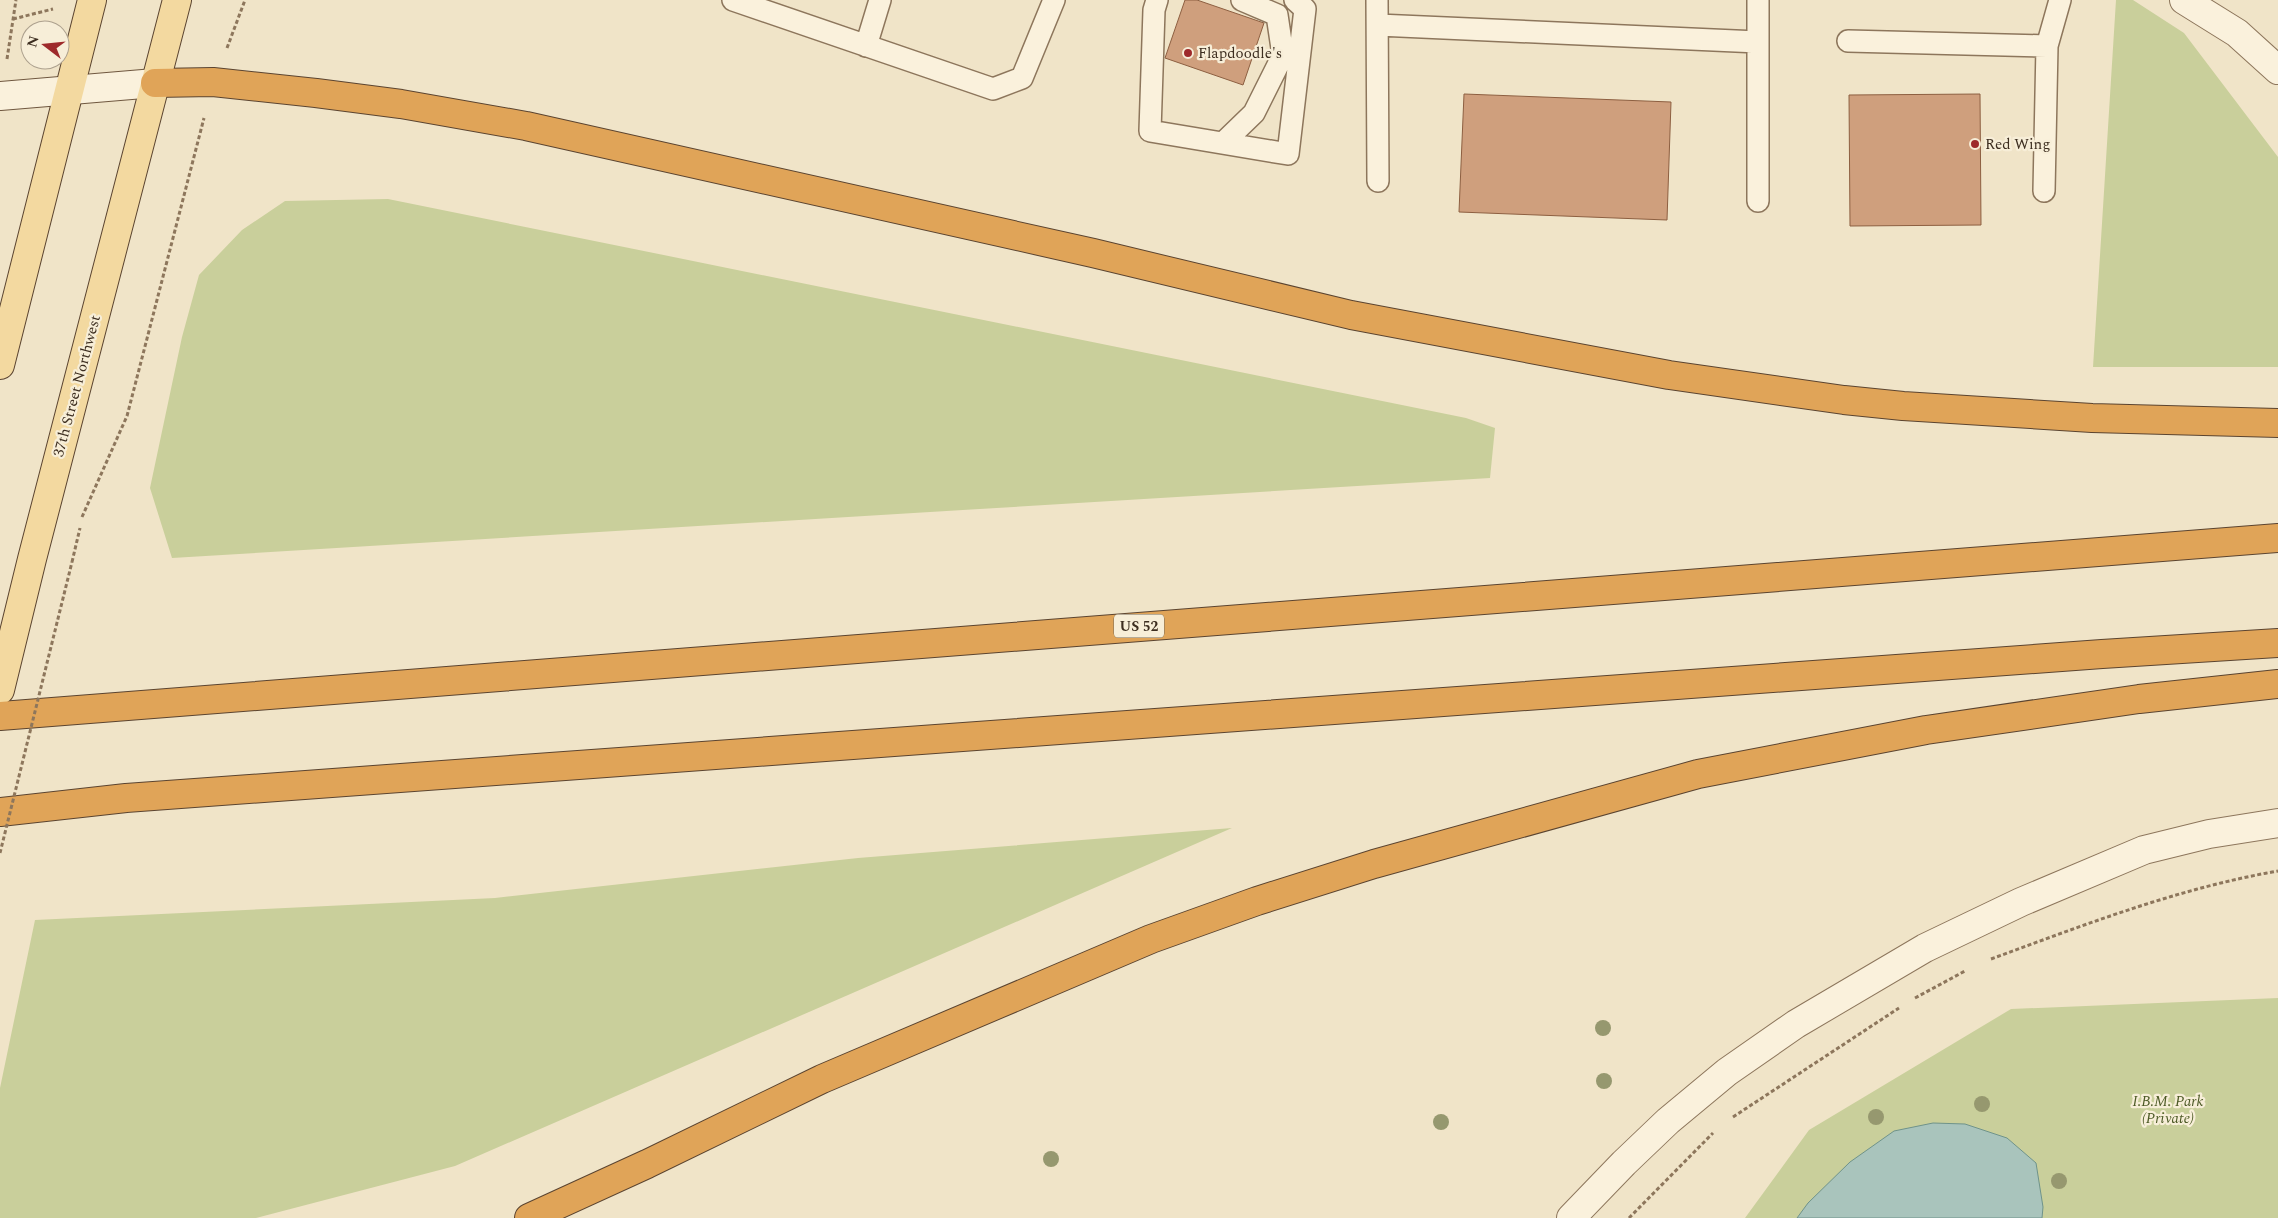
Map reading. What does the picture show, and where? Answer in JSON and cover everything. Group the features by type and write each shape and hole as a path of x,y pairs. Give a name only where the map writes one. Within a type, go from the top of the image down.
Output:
{"highway":[{"path":"156,83 213,82 401,104 526,126 1093,253 1351,315 1669,375 1750,388 1903,406 2092,418 2278,423"},
{"name":"US 52","path":"0,716 2278,538"},
{"path":"0,812 146,797 2102,654 2278,644"},
{"path":"530,1218 648,1164 822,1079 1151,939 1257,901 1374,864 1698,774 1926,730 2139,699 2278,684"}],"main road":[{"path":"0,365 92,0"},
{"name":"37th Street Northwest","path":"0,690 32,559 177,0"}],"street":[{"path":"2184,0 2237,33 2278,70"},
{"path":"0,96 156,83"},
{"path":"1571,1218 1668,1121 1726,1072 1796,1024 1925,948 2021,902 2144,850 2209,834 2278,823"}],"lane":[{"path":"733,0 994,89 1022,78 1054,0"},
{"path":"866,46 880,0"},
{"path":"1157,0 1154,10 1150,130 1288,154 1305,9 1295,0"},
{"path":"1223,143 1254,113 1283,55 1277,16 1242,0"},
{"path":"1378,0 1378,181"},
{"path":"1758,0 1758,201"},
{"path":"2044,191 2047,46 2060,0"},
{"path":"1378,25 1758,42"},
{"path":"1848,42 2047,46"}],"path":[{"path":"16,0 13,19 58,7"},
{"path":"0,853 83,516 127,416 213,82 245,0"},
{"path":"1983,961 2127,909 2278,871"},
{"path":"1914,999 1966,971"},
{"path":"1731,1118 1906,1003"},
{"path":"1629,1218 1716,1130"}],"green space":[{"path":"2116,0 2133,0 2184,33 2278,157 2278,367 2093,367"},
{"path":"388,199 1466,418 1495,428 1490,478 172,558 150,488 182,337 199,275 242,230 285,201"},
{"path":"1232,828 455,1166 256,1218 0,1218 0,1088 35,920 495,898 858,858"},
{"name":"I.B.M. Park (Private)","path":"2278,998 2278,1218 1745,1218 1809,1130 2011,1009"}],"water":[{"path":"1933,1123 1965,1124 2007,1138 2036,1163 2043,1207 2042,1218 1797,1218 1808,1203 1850,1162 1894,1131"}],"building":[{"path":"1185,0 1197,0 1264,23 1243,85 1165,58"},
{"path":"1464,94 1671,102 1667,220 1459,212"},
{"path":"1980,94 1981,225 1850,226 1849,95"}],"place":[{"name":"Flapdoodle's","path":"1188,53"},
{"name":"Red Wing","path":"1975,144"}]}
